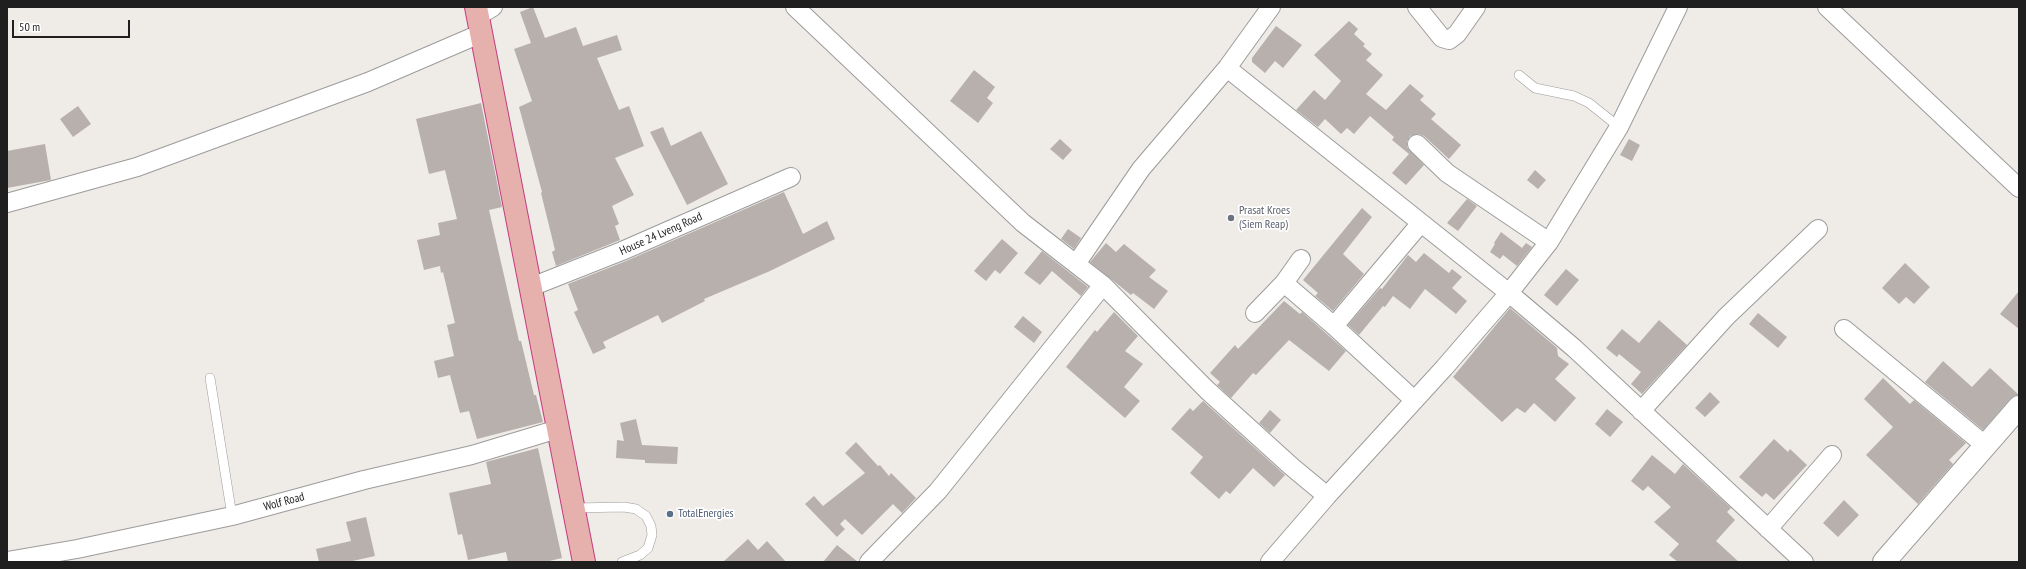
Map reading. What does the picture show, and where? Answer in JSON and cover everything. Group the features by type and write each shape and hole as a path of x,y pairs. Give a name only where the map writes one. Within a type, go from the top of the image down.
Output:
{"highway":[{"path":"482,16 572,508 584,562"}],"street":[{"path":"795,7 1023,223 1103,285 1207,390 1292,467 1327,496"},
{"path":"1076,264 1140,170 1227,68 1271,7"},
{"path":"1417,7 1442,38 1449,40 1456,34 1476,7"},
{"path":"1270,562 1327,496 1509,293 1548,242 1619,127 1678,7"},
{"path":"1827,7 2019,188"},
{"path":"7,203 137,167 368,82 482,16"},
{"path":"1227,68 1420,224 1509,293 1574,348 1804,562"},
{"path":"1418,144 1447,172 1548,242"},
{"name":"House 24 Lveng Road","path":"531,287 622,251 791,177"},
{"path":"1334,326 1420,224"},
{"path":"1641,411 1726,317 1818,229"},
{"path":"1255,313 1284,283 1301,259"},
{"path":"1284,283 1334,326 1414,400"},
{"path":"870,562 938,490 1103,285"},
{"path":"1844,329 1986,446"},
{"path":"1884,562 2019,408"},
{"name":"Wolf Road","path":"7,561 77,549 232,516 364,480 472,455 558,429"},
{"path":"1768,529 1832,455"}],"lane":[{"path":"1519,75 1535,88 1574,96 1589,103 1619,127"},
{"path":"210,378 232,516"},
{"path":"572,508 624,507 636,509 646,516 651,526 652,535 648,548 640,556 622,562"}],"building":[{"path":"533,7 545,38 576,27 583,46 617,35 622,50 597,58 619,110 629,106 644,146 615,158 634,195 612,206 619,224 615,226 620,240 556,266 552,252 555,250 542,192 519,107 532,101 514,49 531,43 520,12"},
{"path":"1349,21 1358,29 1354,34 1365,44 1363,46 1372,54 1366,60 1383,75 1366,94 1386,110 1410,84 1424,96 1420,100 1436,114 1431,119 1461,145 1449,159 1424,136 1419,134 1410,136 1407,142 1407,147 1424,165 1406,185 1392,173 1409,154 1392,140 1394,137 1370,116 1354,134 1347,128 1341,134 1325,119 1318,127 1296,110 1314,90 1325,100 1341,81 1314,55"},
{"path":"1276,26 1302,45 1283,68 1275,61 1265,73 1252,62 1252,58"},
{"path":"974,70 995,87 987,98 993,103 978,123 950,101"},
{"path":"481,103 502,207 489,210 519,341 521,341 534,395 536,395 543,422 477,439 469,411 460,413 450,375 438,378 434,361 454,356 447,325 455,323 443,272 441,273 440,266 424,270 417,240 440,235 438,223 457,219 445,170 429,174 416,119"},
{"path":"78,106 91,124 73,137 60,119"},
{"path":"663,127 671,146 701,131 728,184 687,205 650,132"},
{"path":"1060,139 1072,150 1063,160 1050,149"},
{"path":"1629,139 1640,145 1632,161 1620,155"},
{"path":"45,144 51,180 7,188 7,151"},
{"path":"1535,170 1546,180 1538,189 1527,180"},
{"path":"784,192 803,234 827,221 835,239 770,271 704,299 705,301 662,323 658,315 603,342 606,348 593,354 574,312 578,310 568,284 626,261"},
{"path":"1467,199 1477,206 1458,231 1447,223"},
{"path":"1362,208 1372,217 1343,254 1364,274 1333,311 1315,296 1318,293 1303,280"},
{"path":"1068,229 1081,238 1074,249 1061,239"},
{"path":"1501,232 1522,248 1526,243 1532,247 1517,266 1503,255 1500,259 1490,252"},
{"path":"1002,239 1018,253 1000,274 995,270 986,281 974,271"},
{"path":"1106,243 1116,252 1124,244 1156,270 1149,277 1168,291 1154,309 1133,293 1131,295 1090,262"},
{"path":"1042,251 1088,287 1081,296 1052,271 1040,285 1024,273"},
{"path":"1424,253 1449,273 1452,269 1462,277 1452,288 1467,301 1456,314 1425,289 1410,309 1393,296 1359,335 1348,325 1380,288 1382,289 1408,255 1416,262"},
{"path":"1905,263 1930,287 1914,304 1906,297 1899,304 1882,288"},
{"path":"1566,269 1579,280 1557,306 1544,295"},
{"path":"2019,291 2019,329 2000,314"},
{"path":"1284,301 1300,314 1302,312 1346,351 1329,371 1289,340 1256,375 1253,373 1231,398 1217,385 1220,382 1210,373 1235,345 1238,349"},
{"path":"1510,308 1557,348 1558,356 1569,364 1555,379 1576,398 1555,422 1534,403 1525,413 1517,408 1502,422 1453,377"},
{"path":"1114,312 1138,336 1125,351 1143,364 1124,387 1140,401 1125,418 1066,367 1095,330 1097,332"},
{"path":"1758,313 1787,337 1778,348 1749,324"},
{"path":"1023,316 1042,332 1034,343 1014,327"},
{"path":"1659,320 1687,345 1642,394 1631,384 1641,372 1619,354 1617,357 1606,348 1622,329 1639,343"},
{"path":"1943,361 1972,387 1990,368 2019,395 2010,399 1983,430 1925,382"},
{"path":"1883,378 1910,404 1914,400 1966,443 1949,460 1953,464 1918,504 1866,455 1893,427 1864,399"},
{"path":"1710,392 1720,402 1705,417 1695,408"},
{"path":"1203,401 1285,475 1274,487 1253,468 1230,494 1226,491 1219,499 1190,473 1203,457 1171,429 1190,408 1193,411"},
{"path":"1607,409 1623,422 1610,437 1595,424"},
{"path":"1270,410 1281,420 1270,433 1259,423"},
{"path":"636,419 642,445 678,447 677,464 645,463 645,460 616,458 617,440 624,441 620,423"},
{"path":"1774,439 1788,452 1790,449 1807,465 1774,500 1766,493 1762,497 1739,477"},
{"path":"856,442 878,466 880,465 889,476 891,473 916,498 902,513 893,504 862,535 845,519 840,524 845,529 837,537 805,504 814,496 823,506 865,473 845,453"},
{"path":"538,448 562,558 545,562 508,562 506,552 468,560 462,534 458,535 449,493 491,484 486,462"},
{"path":"1652,455 1675,474 1683,464 1731,508 1727,512 1735,520 1716,541 1739,562 1678,562 1669,555 1679,544 1654,522 1671,507 1648,486 1643,491 1631,481"},
{"path":"1844,500 1859,515 1838,537 1823,523"},
{"path":"366,517 375,556 348,562 319,562 316,549 351,541 346,522"},
{"path":"748,539 758,550 767,541 786,562 723,562"},
{"path":"837,545 858,562 823,562"}],"place":[{"name":"Prasat Kroes (Siem Reap)","path":"1231,218"},
{"name":"TotalEnergies","path":"670,514"}]}
